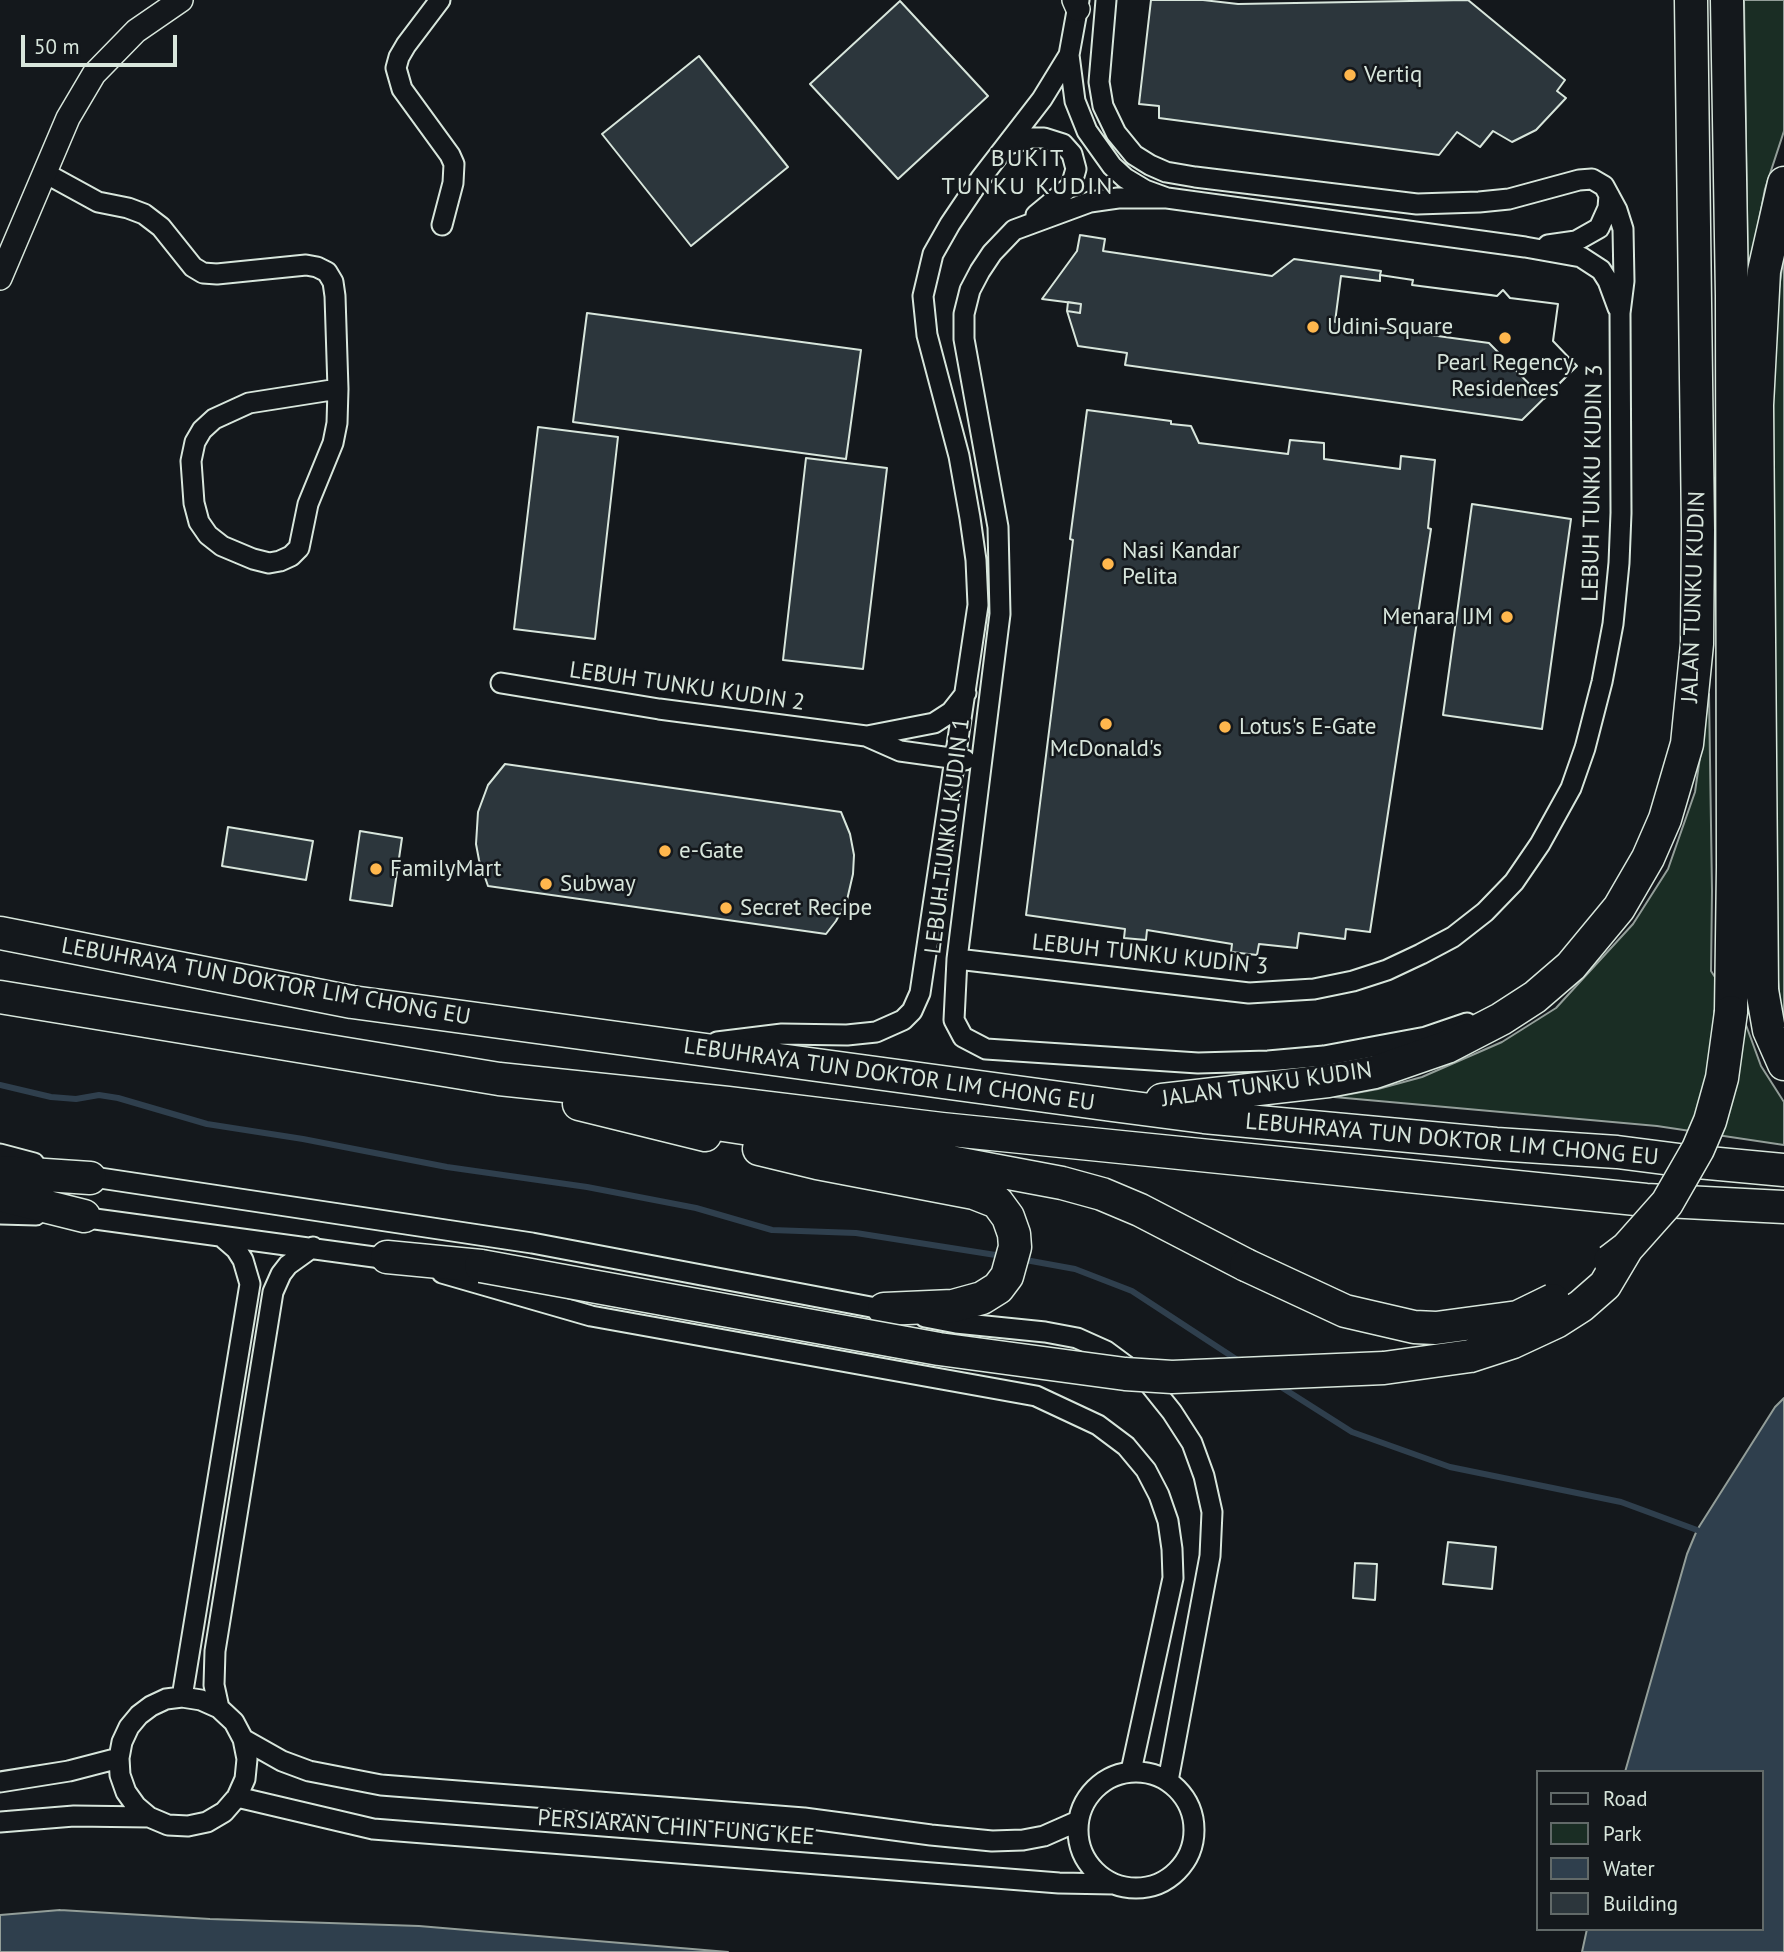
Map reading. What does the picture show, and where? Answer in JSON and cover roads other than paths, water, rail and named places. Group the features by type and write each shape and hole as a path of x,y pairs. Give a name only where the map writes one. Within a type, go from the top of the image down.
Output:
{"highway":[{"name":"JALAN TUNKU KUDIN","path":"1112,1105 1328,1081 1375,1072 1447,1047 1501,1019 1535,997 1571,966 1599,934 1635,883 1665,819 1687,744 1697,644 1691,0"},
{"name":"JALAN TUNKU KUDIN","path":"1628,1248 1667,1203 1698,1149 1710,1121 1722,1077 1731,1012 1734,867 1732,296 1727,0"},
{"path":"1784,183 1764,271 1757,405 1762,990 1769,1030 1784,1064"},
{"path":"1732,590 1741,470 1757,405"},
{"name":"LEBUHRAYA TUN DOKTOR LIM CHONG EU","path":"0,933 352,1002 453,1018 685,1046 1204,1117 1496,1144 1617,1152 1784,1170"},
{"name":"LEBUHRAYA TUN DOKTOR LIM CHONG EU","path":"0,997 499,1079 942,1129 1646,1200 1784,1207"},
{"path":"499,1079 568,1101 817,1163 974,1193 997,1202 1008,1217 1014,1234 1012,1262 1007,1276 998,1288 982,1298 953,1306 884,1309"},
{"path":"568,1101 881,1149 1062,1183 1102,1194 1140,1210 1345,1311 1414,1327 1436,1328 1518,1317 1566,1293 1628,1248"},
{"path":"1,1184 90,1178"},
{"path":"1,1184 85,1216"},
{"path":"387,1257 481,1266 939,1349 1125,1374 1172,1377 1384,1368 1470,1356 1502,1346 1556,1322 1581,1307 1605,1284 1628,1248"}],"street":[{"path":"0,278 68,118 94,74 136,31 181,0"},
{"path":"440,0 406,45 396,68 402,89 454,164 453,183 442,225"},
{"path":"1106,0 1099,82 1104,106 1116,133 1134,155 1166,172 1417,204 1508,199 1592,179 1604,186 1609,195"},
{"name":"LEBUH TUNKU KUDIN 1","path":"685,1046 782,1034 863,1034 890,1027 903,1020 912,1011 920,993 978,605 976,560 959,457 927,335 923,296 933,254 944,234 981,178 1042,99 1069,55 1077,3"},
{"name":"LEBUH TUNKU KUDIN 3","path":"1069,55 1075,101 1097,148 1125,178 1167,198 1581,257 1601,270 1620,313"},
{"path":"1008,144 1031,138 1054,140 1063,144 1072,154 1076,169 1071,187 1060,198 1014,230"},
{"path":"45,173 98,202 144,214 161,227 193,267 203,273 306,265 327,272 332,282 335,296 338,389 337,423 333,443 308,504 299,548 291,556 269,563 222,546 208,535 199,522 194,503 191,461 195,442 202,430 214,419 249,403 338,389"},
{"name":"LEBUH TUNKU KUDIN 3","path":"1525,247 1576,242 1589,236 1599,228 1605,218 1609,195"},
{"name":"LEBUH TUNKU KUDIN 3","path":"957,959 1249,993 1314,989 1387,970 1453,937 1485,912 1514,882 1540,844 1571,788 1585,748 1602,682 1613,624 1619,563 1620,313 1624,281 1623,229 1618,210 1609,195"},
{"name":"LEBUH TUNKU KUDIN 1","path":"1167,198 1118,198 1090,202 1014,230 992,253 970,290 964,314 964,339 998,527 1000,614 957,959 954,1020 963,1037 986,1049 1198,1063 1268,1061 1367,1050 1426,1037 1535,997"},
{"name":"LEBUH TUNKU KUDIN 2","path":"501,683 659,709 866,736 900,751 980,762"},
{"name":"LEBUH TUNKU KUDIN 2","path":"866,736 933,723 951,712 967,691"},
{"path":"90,1178 275,1203 532,1243 956,1323 1077,1338 1107,1351 1148,1382 1172,1412 1192,1443 1204,1476 1212,1512 1210,1556 1168,1781"},
{"path":"85,1216 387,1257 591,1317 1037,1396 1098,1425 1126,1446 1146,1470 1159,1494 1168,1521 1172,1549 1172,1578 1131,1771"},
{"path":"182,1697 250,1284 243,1260 236,1249 221,1236"},
{"path":"219,1708 214,1685 215,1651 273,1292 288,1265 313,1247"},
{"path":"1037,1396 1053,1382 1059,1368 1055,1350 1045,1332"},
{"path":"219,1708 201,1700 182,1697 166,1699 139,1715 122,1742 119,1758 120,1775 126,1792 136,1806 149,1817 168,1825 188,1826 207,1822 224,1812 237,1797 245,1779 247,1759 243,1739"},
{"name":"PERSIARAN CHIN FUNG KEE","path":"219,1708 234,1722 243,1739 282,1761 309,1771 381,1785 804,1818 931,1836 992,1841 1044,1836 1078,1821"},
{"path":"0,1782 69,1771 119,1758"},
{"path":"1131,1771 1151,1773 1168,1781 1183,1794 1192,1811 1195,1830 1192,1849 1183,1866 1169,1879 1152,1887 1133,1889 1114,1884 1098,1874 1086,1859 1079,1840 1078,1821 1084,1802 1096,1787 1112,1776 1131,1771"},
{"name":"PERSIARAN CHIN FUNG KEE","path":"237,1797 373,1829 1059,1883 1114,1884"},
{"path":"0,1822 74,1816 149,1817"}],"water":[{"path":"1784,1398 1784,1952 1582,1952 1587,1931 1763,1931 1763,1770 1626,1770 1687,1554 1697,1530 1775,1407"},
{"path":"60,1910 210,1919 419,1926 728,1952 0,1952 0,1915"}],"waterway":[{"path":"0,1085 51,1097 76,1099 99,1095 118,1098 207,1124 303,1139 447,1167 587,1187 696,1208 772,1230 856,1233 1002,1256"},
{"path":"1020,1259 1075,1269 1132,1291 1242,1363"},
{"path":"1278,1385 1352,1432 1450,1467 1621,1502 1697,1530"}],"place":[{"name":"Vertiq","path":"1350,75"},
{"name":"Udini Square","path":"1313,327"},
{"name":"Pearl Regency Residences","path":"1505,338"},
{"name":"Nasi Kandar Pelita","path":"1108,564"},
{"name":"Menara IJM","path":"1507,617"},
{"name":"McDonald's","path":"1106,724"},
{"name":"Lotus's E-Gate","path":"1225,727"},
{"name":"e-Gate","path":"665,851"},
{"name":"FamilyMart","path":"376,869"},
{"name":"Subway","path":"546,884"},
{"name":"Secret Recipe","path":"726,908"}],"district":[{"name":"BUKIT TUNKU KUDIN","path":"1028,173"}]}
